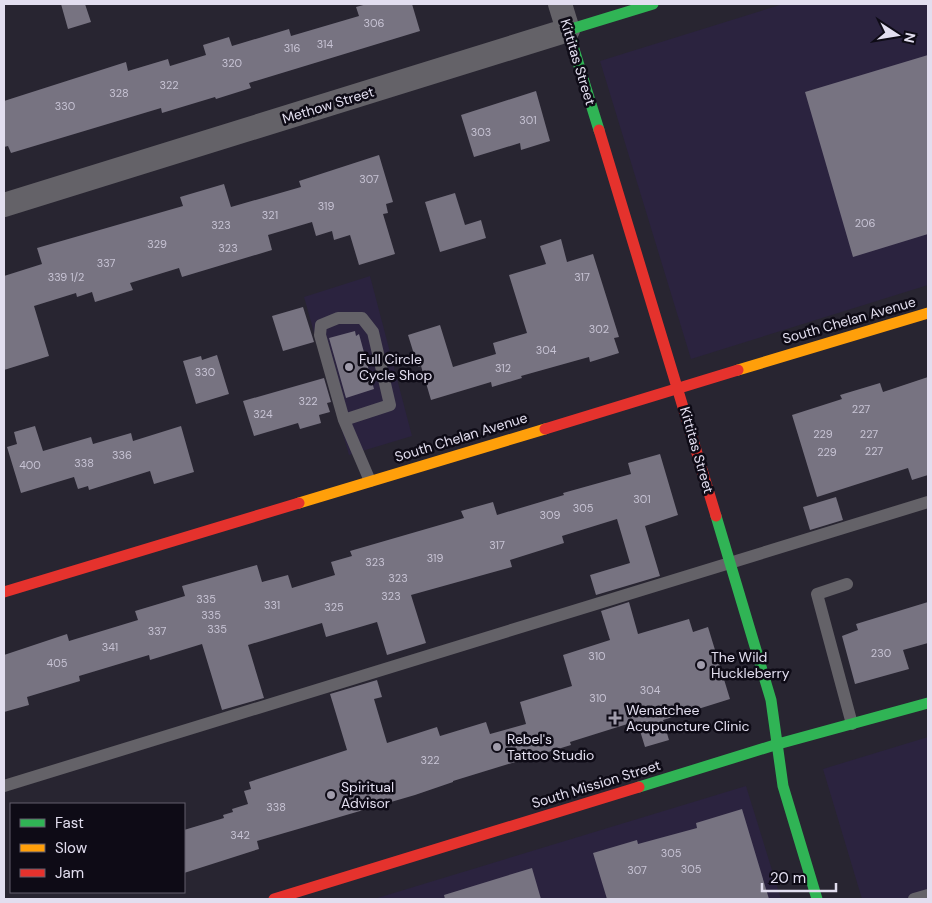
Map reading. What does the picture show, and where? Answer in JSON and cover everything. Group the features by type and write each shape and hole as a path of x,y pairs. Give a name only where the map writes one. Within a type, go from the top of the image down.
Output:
{"main road":[{"name":"Methow Street","path":"568,30 653,4"},
{"name":"Kittitas Street","path":"568,30 678,387 771,700 783,786 817,899"},
{"name":"South Chelan Avenue","path":"4,592 928,312"},
{"name":"South Mission Street","path":"274,899 778,744 928,703"}],"street":[{"name":"Kittitas Street","path":"560,4 568,30"},
{"name":"Methow Street","path":"4,206 568,30"}],"lane":[{"path":"344,420 390,405 373,332 362,318 338,318 321,325 320,335 344,420 370,481"},
{"path":"4,786 928,502"},
{"path":"847,584 817,594 852,724"},
{"path":"914,899 928,895"}],"shaded area":[{"path":"783,4 928,4 928,285 691,359 600,61"},
{"path":"370,276 412,436 349,455 304,297"},
{"path":"928,737 928,899 862,899 823,769"},
{"path":"746,786 781,899 374,899"}],"building":[{"path":"61,4 85,4 91,22 68,29"},
{"path":"367,4 412,4 420,31 249,83 251,88 216,99 215,97 162,113 161,108 11,153 8,146 4,147 4,101 126,62 128,71 168,59 170,66 206,55 203,45 229,37 232,46 289,29 291,36 359,16 356,7"},
{"path":"928,55 928,234 853,257 805,92"},
{"path":"536,91 550,141 521,150 520,143 474,157 461,115"},
{"path":"379,155 393,202 386,204 388,213 383,214 395,254 359,265 350,235 334,240 332,231 316,236 312,222 268,235 272,250 182,277 179,268 130,283 133,290 95,302 92,292 77,297 76,293 34,306 49,356 4,370 4,276 42,264 37,248 183,206 180,197 224,184 231,207 301,187 299,181"},
{"path":"455,193 465,225 481,220 486,238 440,252 425,202"},
{"path":"561,239 567,262 593,254 619,337 614,338 619,353 590,362 589,357 521,376 522,378 492,387 491,382 431,400 421,366 418,367 408,335 440,325 453,367 496,354 493,343 527,333 509,275 546,264 540,246"},
{"path":"303,307 314,342 283,351 272,316"},
{"name":"Full Circle Cycle Shop","path":"355,331 356,336 359,334 374,389 346,398 329,338"},
{"path":"217,355 229,394 196,404 183,361 201,356 202,360"},
{"path":"928,377 928,475 912,480 908,468 817,497 792,415 842,399 840,395 880,383 883,392"},
{"path":"324,378 331,402 327,403 330,412 319,415 321,423 300,429 298,423 254,436 243,401"},
{"path":"35,426 43,451 91,437 93,444 131,433 133,441 181,426 194,472 154,484 150,471 89,490 88,486 78,489 74,477 21,493 7,447 17,444 14,432"},
{"path":"660,454 678,515 645,526 660,576 596,595 590,575 630,563 617,519 562,536 564,543 510,560 512,567 411,595 426,643 387,655 377,622 326,637 322,623 248,645 264,698 222,710 202,644 150,660 149,655 79,676 80,681 27,697 29,705 4,712 4,655 67,634 69,641 138,620 135,611 185,596 182,586 257,565 262,582 288,575 292,588 335,575 331,562 352,556 350,551 464,518 461,511 493,502 497,515 564,495 563,493 631,474 628,463"},
{"path":"836,497 843,520 810,530 803,507"},
{"path":"629,602 638,634 689,619 693,632 708,627 730,699 663,720 669,740 645,747 637,721 570,742 571,745 453,781 415,795 257,841 259,849 185,873 185,830 224,818 223,815 233,812 232,809 248,804 244,791 251,789 249,782 347,750 330,694 377,680 382,697 374,699 387,743 437,727 440,736 486,722 490,734 526,724 520,702 572,686 563,655 610,640 601,611"},
{"path":"928,602 928,643 903,650 909,669 855,684 842,636 858,630 856,624"},
{"path":"742,809 769,899 607,899 593,853 637,840 638,844 697,828 696,823"},
{"path":"532,868 541,899 445,899 444,895"}],"traffic: fast":[{"path":"599,130 568,30 653,4"},
{"path":"716,516 771,700 783,786 817,899"},
{"path":"639,787 778,744 928,703"}],"traffic: slow":[{"path":"738,370 928,313"},
{"path":"299,503 545,429"}],"traffic: jam":[{"path":"599,130 716,516"},
{"path":"545,429 738,370"},
{"path":"4,592 299,503"},
{"path":"274,899 639,787"}],"place":[{"name":"Full Circle Cycle Shop","path":"349,367"},
{"name":"The Wild Huckleberry","path":"701,665"},
{"name":"Wenatchee Acupuncture Clinic","path":"615,718"},
{"name":"Rebel's Tattoo Studio","path":"497,747"},
{"name":"Spiritual Advisor","path":"331,795"}]}
